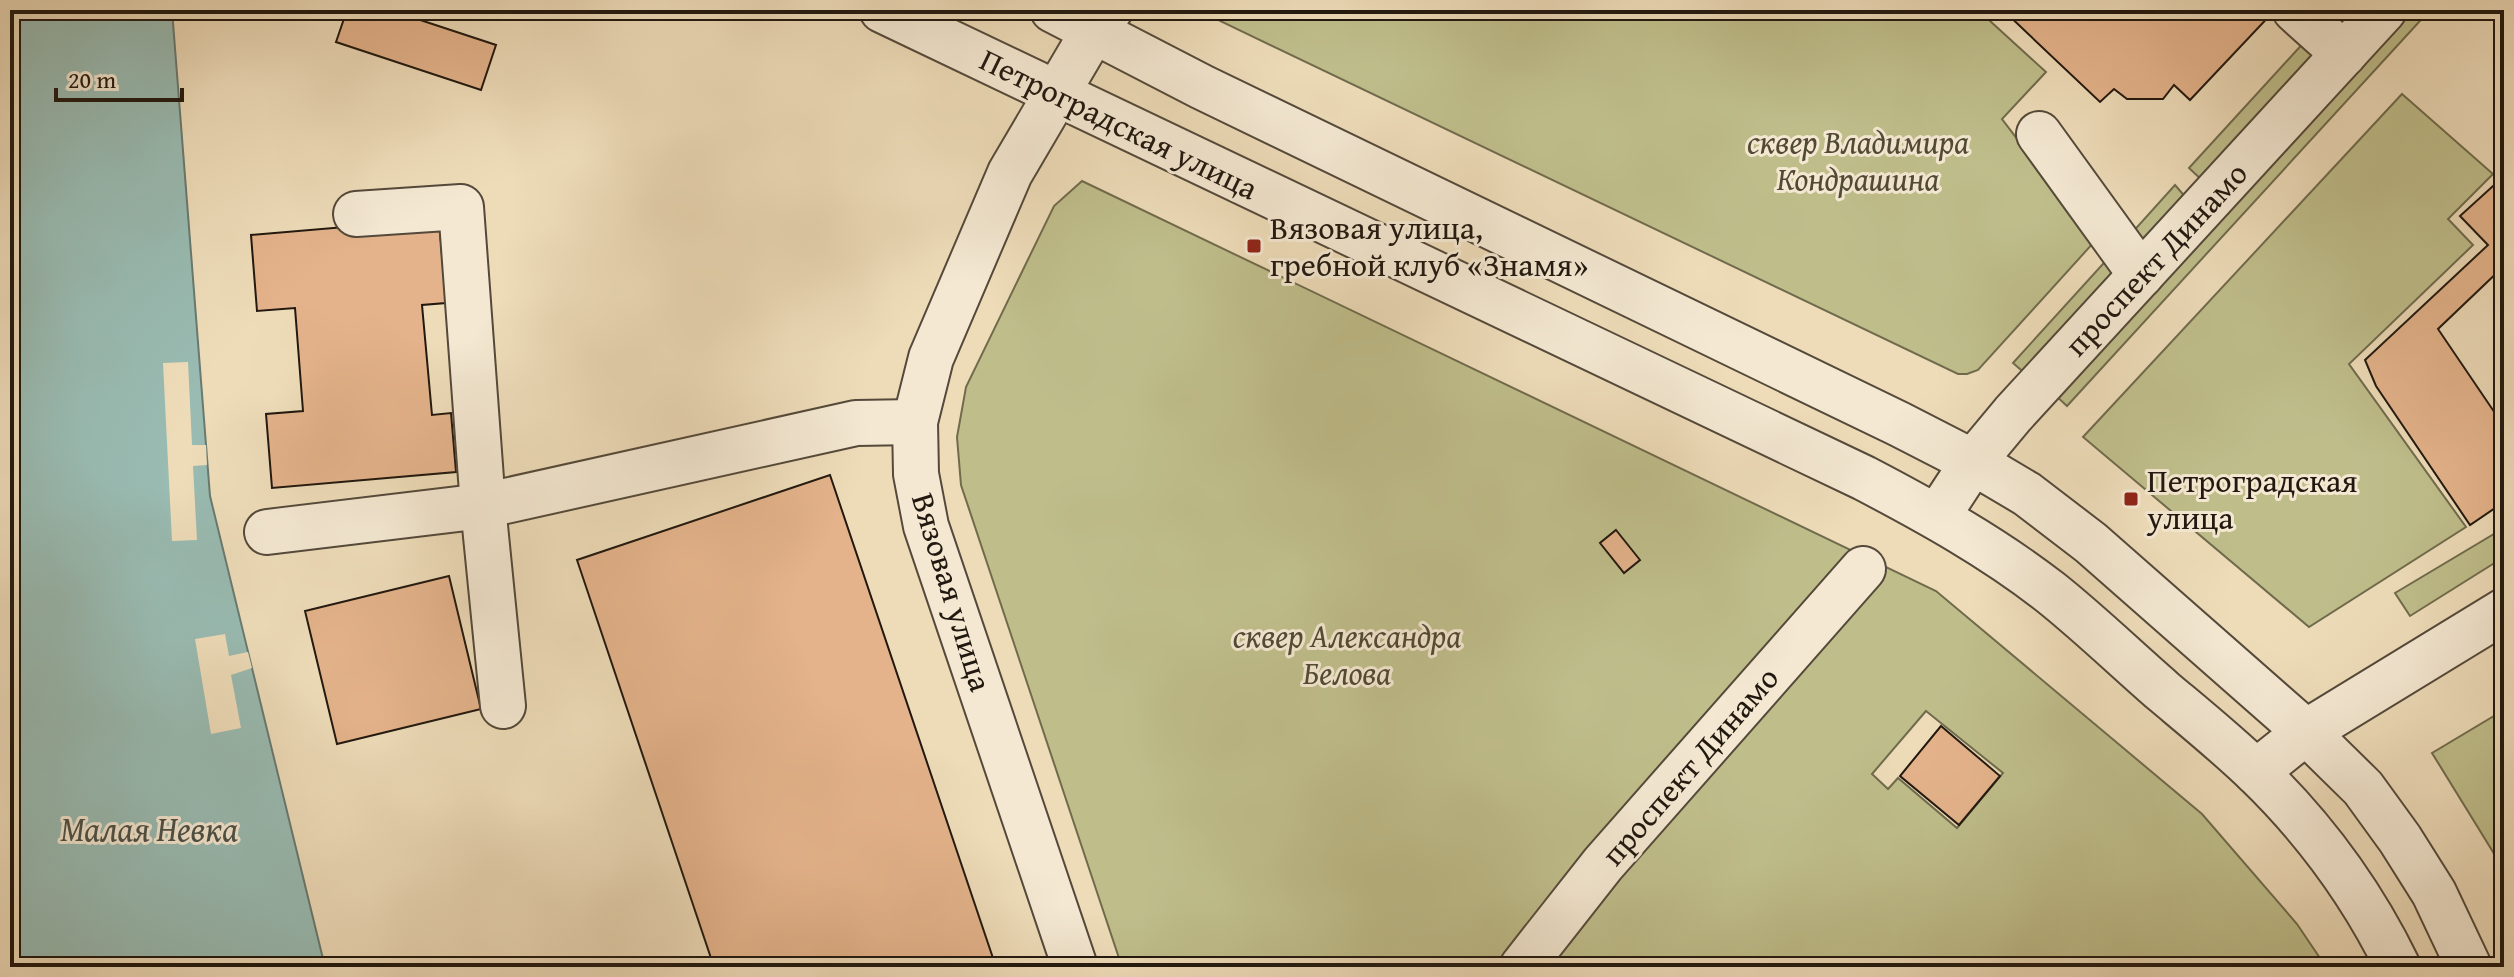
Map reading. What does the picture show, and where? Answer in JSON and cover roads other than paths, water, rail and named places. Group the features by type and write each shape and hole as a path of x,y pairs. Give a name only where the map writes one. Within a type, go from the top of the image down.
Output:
{"street":[{"name":"Петроградская улица","path":"882,10 1864,478 1988,548 2051,593 2256,772 2309,830 2341,871 2377,924 2398,967"},
{"path":"1053,10 1102,20 1202,87 1899,424 2027,494 2091,543 2306,732 2363,788 2434,893 2469,967"},
{"path":"2295,10 2344,54"},
{"name":"проспект Динамо","path":"1937,517 1973,462 2013,414 2384,10"},
{"name":"Вязовая улица","path":"1075,967 926,526 916,474 915,422 931,358 1010,173 1102,20"},
{"path":"2039,134 2141,275"},
{"path":"356,214 461,207 483,506 503,706"},
{"path":"267,532 483,506 856,423 915,422"},
{"name":"проспект Динамо","path":"1522,967 1603,864 1863,569"},
{"path":"2256,772 2306,732 2504,611"}],"water":[{"name":"Малая Невка","path":"10,10 172,10 210,496 325,967 10,967"}],"place":[{"name":"Вязовая улица, гребной клуб «Знамя»","path":"1254,246"},
{"name":"Петроградская улица","path":"2131,499"}],"park label":[{"name":"сквер Владимира Кондрашина","path":"1858,160"},
{"name":"сквер Александра Белова","path":"1347,654"}]}
